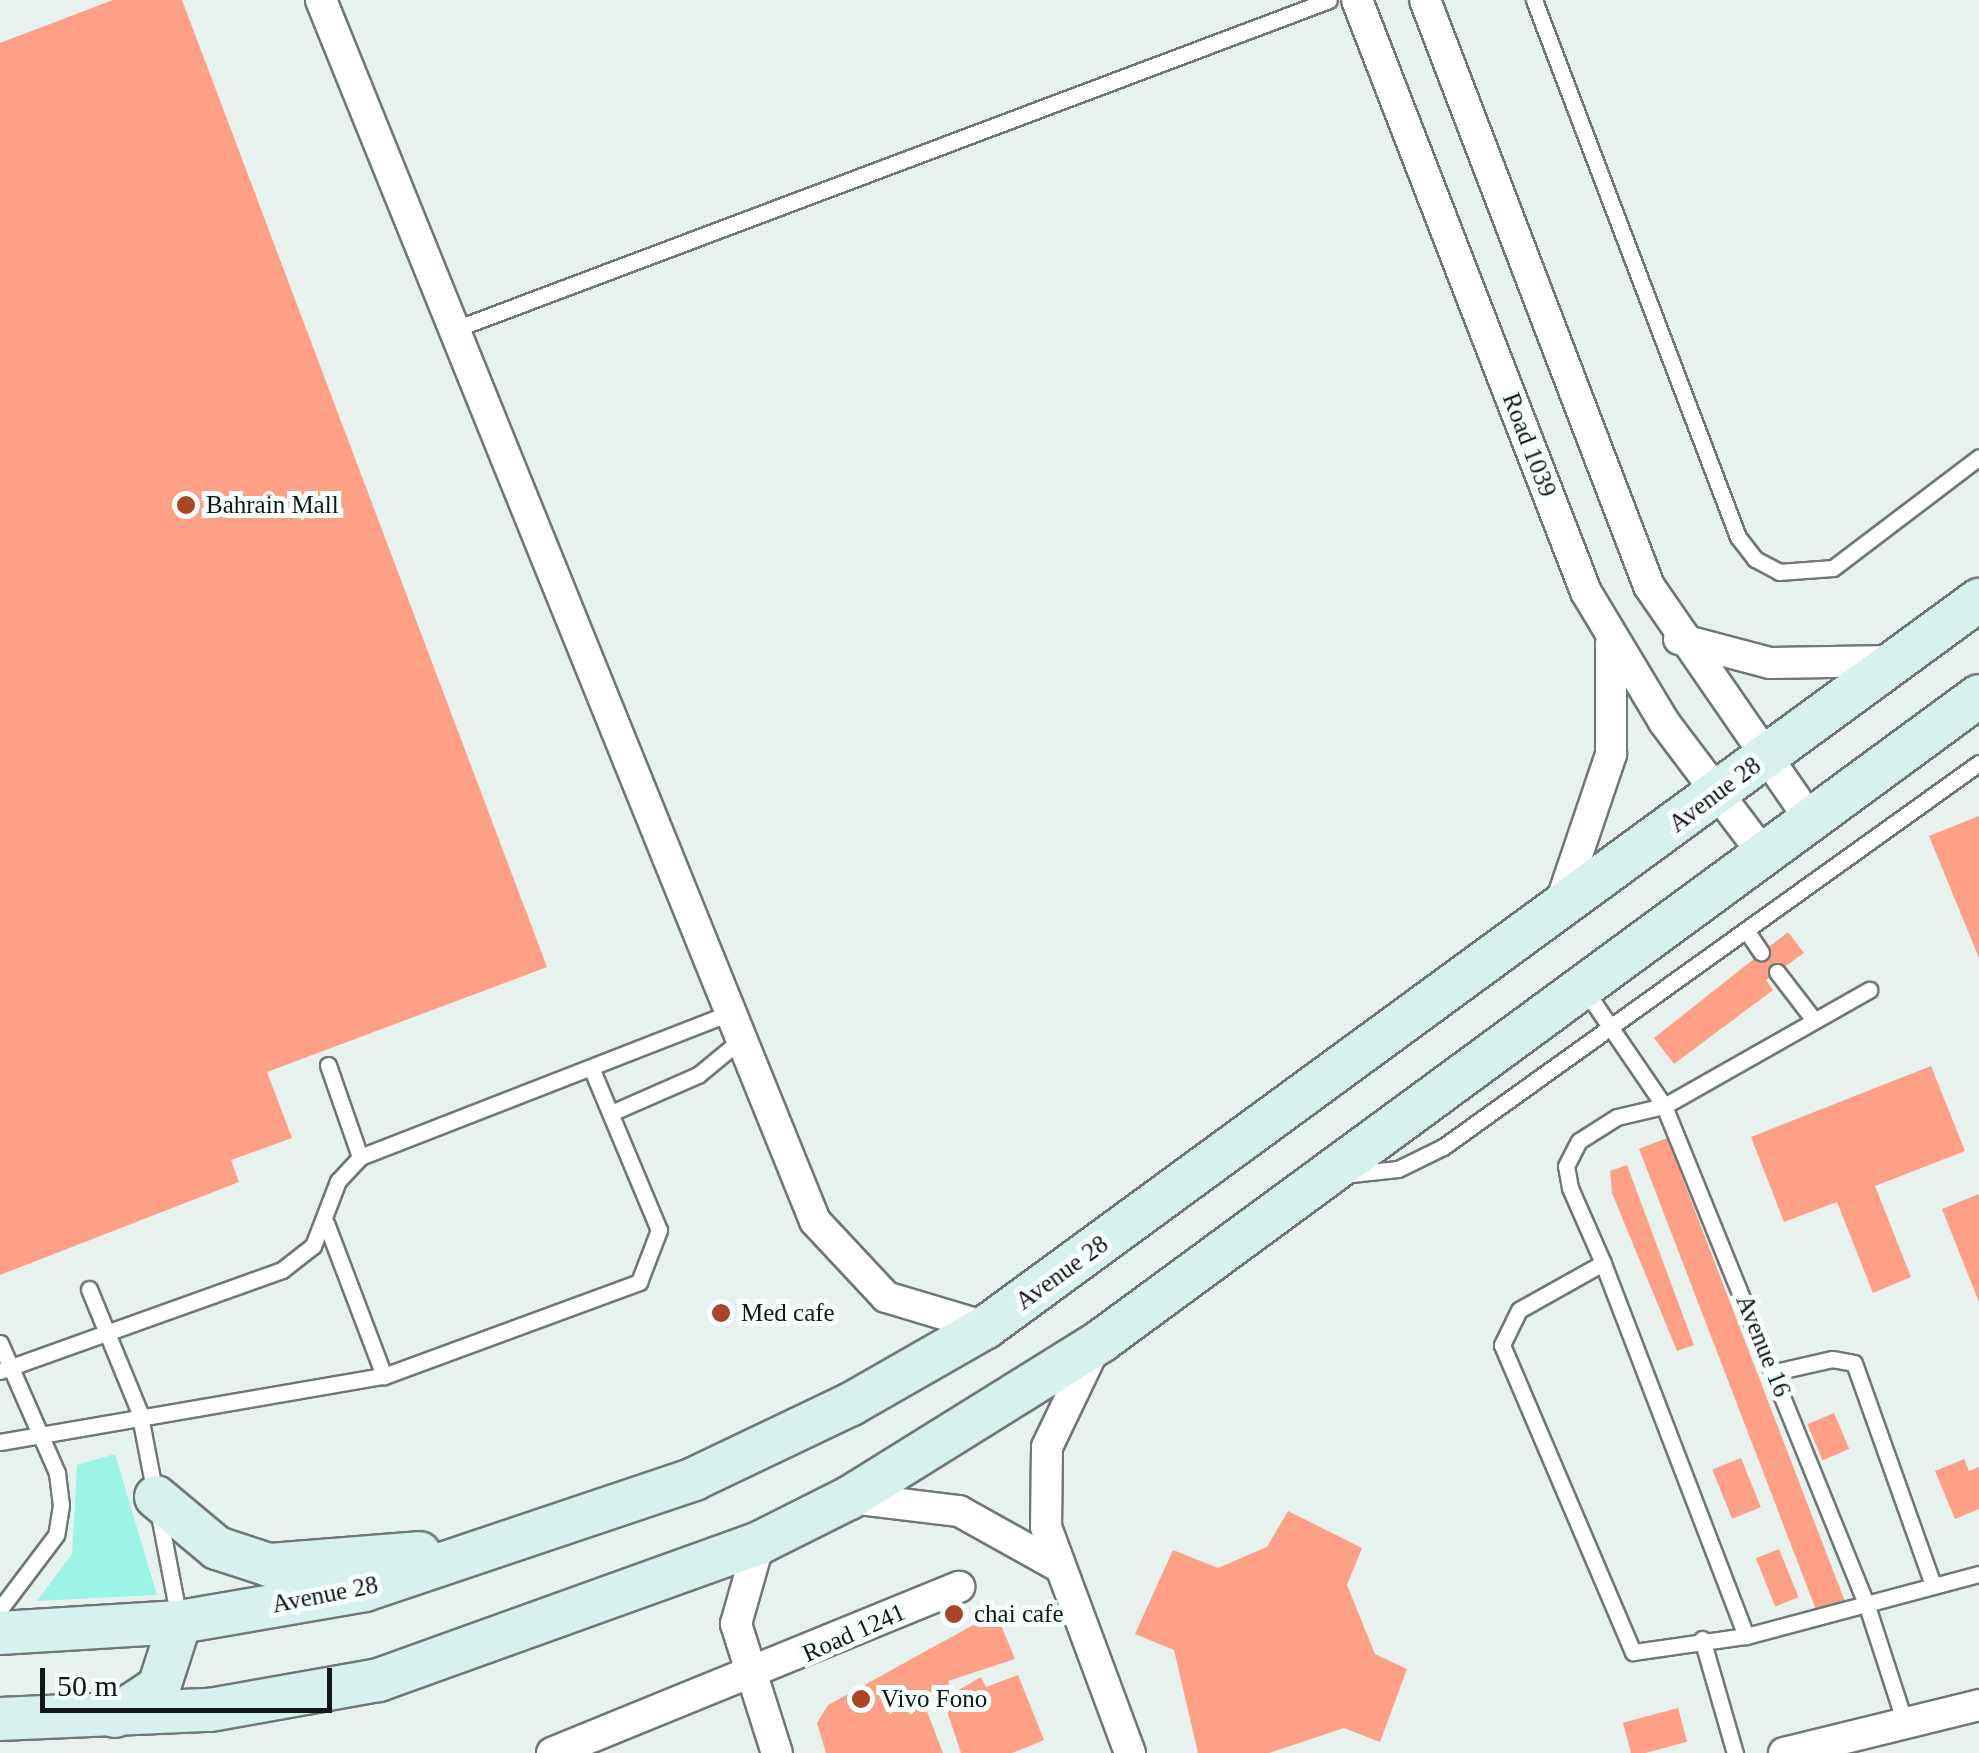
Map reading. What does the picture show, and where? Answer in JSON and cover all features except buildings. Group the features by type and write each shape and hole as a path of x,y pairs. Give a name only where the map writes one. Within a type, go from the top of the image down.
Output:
{"main road":[{"name":"Avenue 28","path":"0,1633 180,1622 365,1590 530,1540 694,1479 986,1327 1556,915 1979,600"},
{"path":"0,1719 100,1721 380,1680 759,1543 849,1498 1101,1341 1323,1174 1812,822 1979,696"},
{"path":"156,1498 217,1548 269,1565 530,1540"},
{"path":"100,1721 159,1687 180,1622"}],"street":[{"path":"321,0 450,331 733,1028 834,1250 918,1313 986,1327"},
{"name":"Road 1039","path":"1357,0 1610,642 1714,795 1765,856"},
{"path":"1425,0 1648,586 1679,638 1812,822"},
{"path":"1679,638 1770,663 1896,661"},
{"path":"1556,915 1612,754 1610,642"},
{"path":"1101,1341 1077,1373 1048,1447 1046,1527 1056,1565 1130,1753"},
{"path":"849,1498 959,1511 1056,1565"},
{"path":"759,1543 738,1610 748,1680 778,1753"},
{"name":"Road 1241","path":"552,1753 748,1680 960,1587"},
{"path":"1784,1753 1979,1705"}],"lane":[{"path":"450,331 1329,0"},
{"path":"1534,0 1738,536 1779,572 1806,575 1856,555 1979,457"},
{"path":"1323,1174 1374,1175 1422,1160 1609,1032 1979,763"},
{"path":"1746,930 1762,952"},
{"path":"1778,972 1814,1020"},
{"name":"Avenue 16","path":"1583,986 1609,1032 1664,1106 1868,1606 1905,1723"},
{"path":"1746,1636 1566,1166 1592,1132 1664,1106 1869,990"},
{"path":"6,1369 282,1270 326,1223 338,1181 360,1157 592,1070 733,1028"},
{"path":"611,1114 698,1075 733,1028"},
{"path":"328,1065 360,1157"},
{"path":"0,1442 139,1412 384,1376 639,1282 658,1230 592,1070"},
{"path":"326,1223 384,1376"},
{"path":"1603,1263 1519,1310 1505,1326 1504,1361 1620,1638 1650,1655 1702,1639 1746,1636 1868,1606 1979,1574"},
{"path":"89,1288 139,1412 180,1622"},
{"path":"0,1343 6,1369 42,1434 57,1474 56,1535 0,1609"},
{"path":"1774,1372 1832,1359 1854,1364 1933,1585"},
{"path":"1702,1639 1735,1753"}],"green space":[{"path":"115,1454 157,1595 37,1601 72,1554 77,1465"}],"place":[{"name":"Bahrain Mall","path":"186,505"},
{"name":"Med cafe","path":"721,1313"},
{"name":"chai cafe","path":"954,1614"},
{"name":"Vivo Fono","path":"861,1699"}]}
